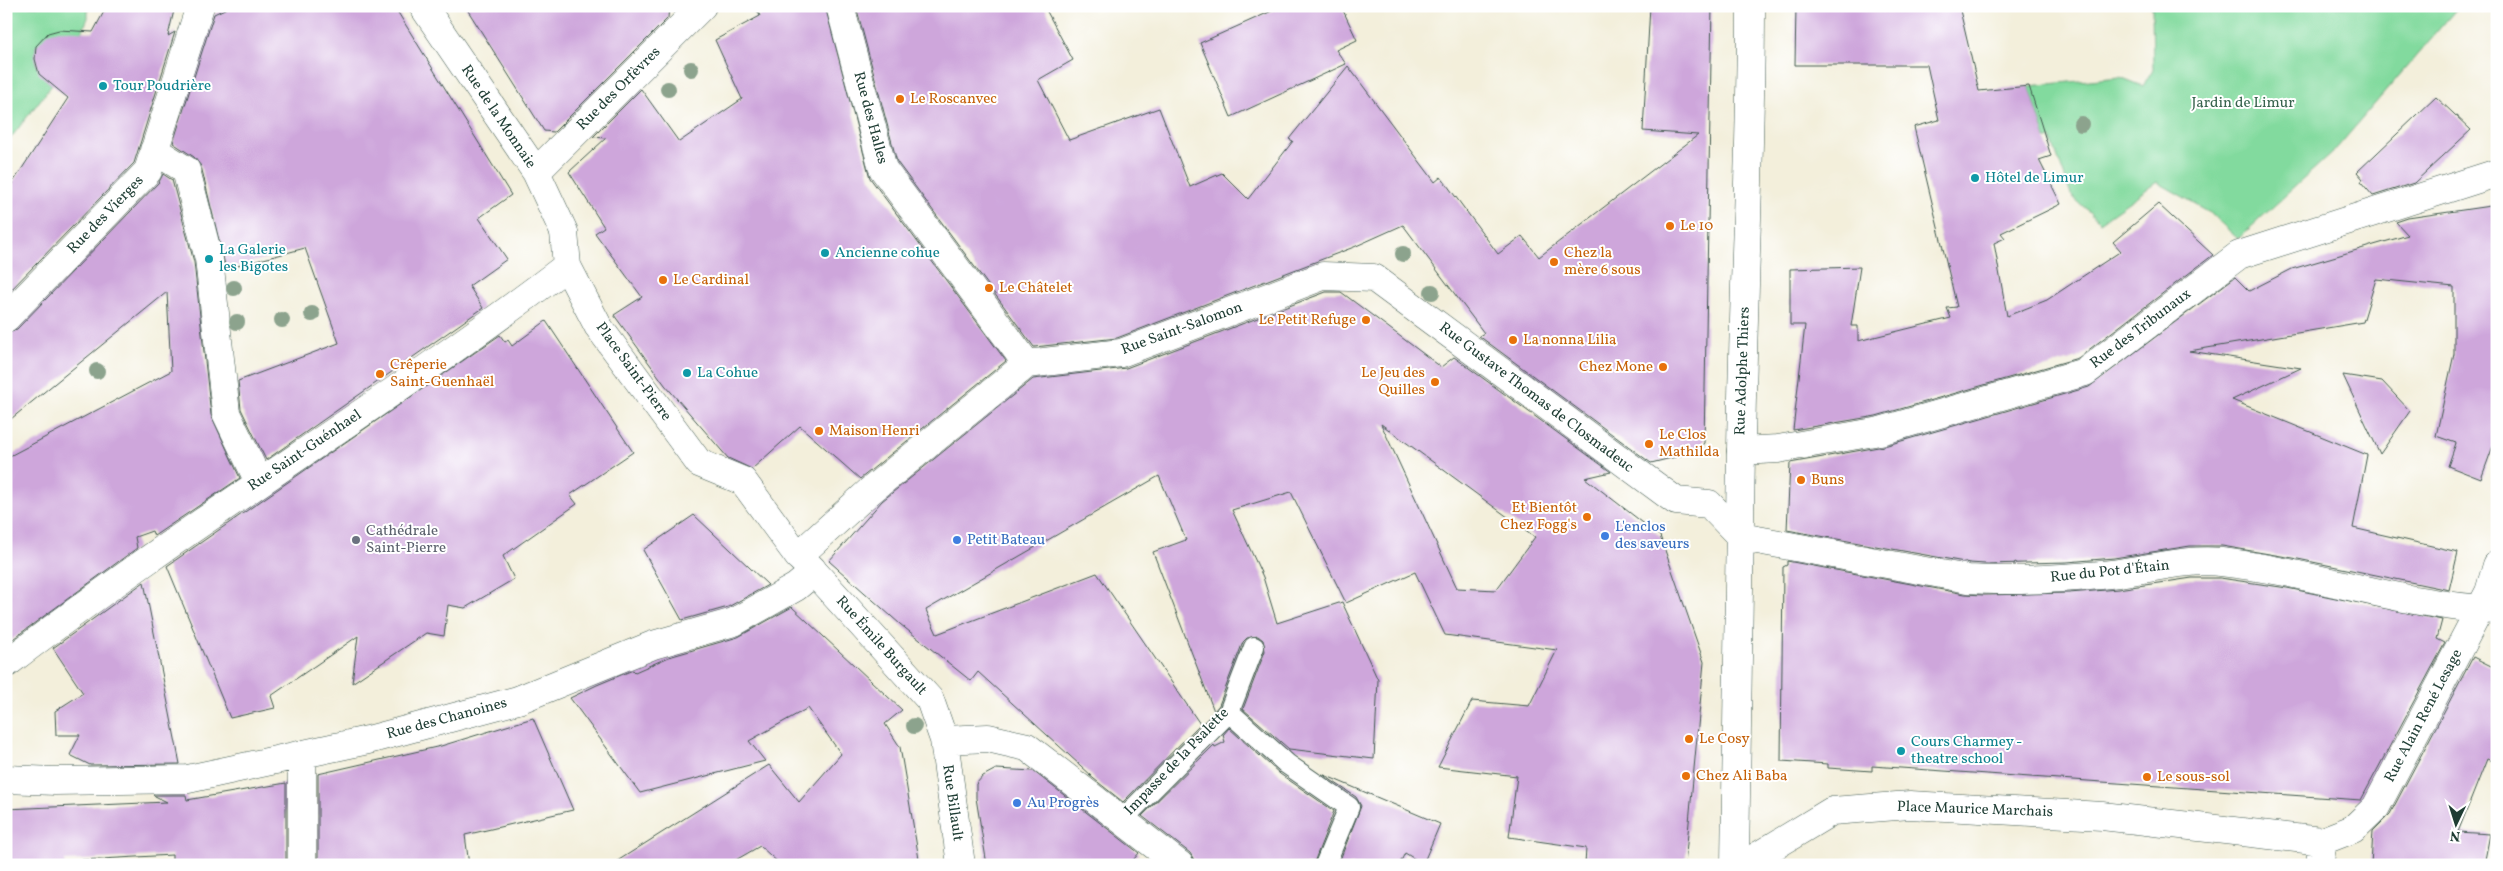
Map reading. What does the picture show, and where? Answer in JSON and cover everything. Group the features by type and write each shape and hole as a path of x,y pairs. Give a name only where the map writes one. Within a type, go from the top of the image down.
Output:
{"street":[{"name":"Rue des Vierges","path":"6,318 148,171 200,6"},
{"name":"Rue de la Monnaie","path":"422,6 536,172 564,232"},
{"name":"Rue des Orfèvres","path":"536,172 702,6"},
{"name":"Rue des Halles","path":"840,6 883,169 1027,364"},
{"name":"Rue Adolphe Thiers","path":"1735,865 1741,451 1751,91 1751,6"},
{"path":"154,150 186,170 210,259 226,413 259,482"},
{"name":"Rue des Tribunaux","path":"1741,451 1778,449 1880,431 2085,372 2239,255 2497,173"},
{"name":"Place Saint-Pierre","path":"564,232 567,266 598,326 699,463 743,481"},
{"name":"Rue Saint-Guénhael","path":"6,664 42,636 259,482 498,319 567,266"},
{"name":"Rue Saint-Salomon","path":"1027,364 1121,353 1323,276"},
{"name":"Rue Gustave Thomas de Closmadeuc","path":"1323,276 1374,278 1676,501 1709,504 1741,538"},
{"name":"Rue des Chanoines","path":"6,779 55,781 188,779 302,755 368,740 518,700 653,644 734,622 796,586 806,564 870,491 1027,364"},
{"name":"Rue Émile Burgault","path":"743,481 806,564 930,700 944,740"},
{"name":"Rue du Pot d'Étain","path":"1741,538 1968,579 1992,581 2101,575 2202,562 2221,562 2297,574 2439,604 2488,610"},
{"name":"Rue Alain René Lesage","path":"2102,816 2321,853 2353,829 2376,807 2488,610 2489,592 2497,565"},
{"path":"944,740 988,738 1027,747 1180,865"},
{"name":"Rue Billault","path":"944,740 961,865"},
{"path":"302,755 302,865"},
{"name":"Place Maurice Marchais","path":"1743,865 1832,811 1910,805 2102,816"}],"lane":[{"name":"Impasse de la Psalette","path":"1121,821 1229,712 1254,648"},
{"path":"1229,712 1287,764 1349,807 1325,865"}],"green space":[{"path":"6,6 88,6 88,18 80,36 36,46 36,64 43,76 52,85 6,144"},
{"name":"Jardin de Limur","path":"2152,6 2459,6 2336,149 2238,239 2208,211 2157,182 2100,222 2071,195 2051,139 2046,139 2029,86 2120,77 2143,86 2153,69"}],"building":[{"path":"107,6 175,6 168,36 175,32 134,163 6,295 6,193 68,98 39,74 35,59 36,46 48,33 59,30 93,32"},
{"path":"231,6 394,6 511,195 479,218 507,259 469,286 483,308 266,460 241,409 238,381 339,343 305,248 226,269 201,166 194,157 173,143 214,14"},
{"path":"465,6 669,6 668,18 554,132 544,131"},
{"path":"755,6 825,6 870,178 1006,361 860,479 800,426 752,469 728,458 665,385 614,315 642,297 595,233 604,227 569,172 606,138 593,137 641,89 679,142 742,99 715,40 760,16"},
{"path":"856,6 1044,6 1073,60 1038,80 1069,140 1159,108 1190,187 1222,173 1248,199 1293,141 1289,139 1348,66 1435,182 1441,177 1498,254 1522,236 1539,257 1698,135 1643,131 1650,6 1712,6 1704,443 1696,452 1651,463 1479,336 1484,333 1403,225 1354,247 1117,338 1034,347 897,162"},
{"path":"1283,6 1341,6 1357,40 1336,50 1346,64 1231,117 1200,43"},
{"path":"1796,6 1959,6 1979,91 2029,86 2051,156 2039,160 2061,204 2001,233 2005,238 1994,243 2007,316 2047,300 2121,251 2113,242 2158,204 2213,255 2078,358 1876,416 1793,430 1805,325 1790,325 1790,269 1860,267 1851,326 1858,326 1858,341 1951,318 1947,308 1957,307 1914,127 1939,120 1927,65 1795,65"},
{"path":"2436,97 2471,130 2414,183 2373,196 2361,182 2363,179 2357,172"},
{"path":"163,174 172,180 194,262 211,415 240,478 154,536 152,531 135,537 137,548 6,644 6,458 171,371 167,292 6,423 6,333 17,329 159,182"},
{"path":"2497,205 2497,435 2481,479 2448,466 2456,443 2436,436 2454,354 2454,287 2376,279 2363,322 2189,351 2301,368 2232,400 2367,455 2353,528 2458,552 2449,590 2293,558 2222,546 2190,546 2114,558 2067,562 1985,564 1970,563 1787,530 1790,463 1884,446 2089,387 2235,277 2249,291 2292,269 2408,235 2396,222 2408,218"},
{"path":"1326,292 1341,292 1441,367 1454,357 1611,472 1585,478 1660,536 1704,662 1685,865 1585,865 1586,848 1509,837 1517,776 1438,767 1472,701 1529,706 1557,650 1445,635 1415,572 1346,603 1291,492 1232,510 1263,577 1277,623 1342,602 1378,680 1374,759 1289,749 1243,709 1265,651 1263,640 1258,636 1247,638 1243,642 1219,705 1214,711 1153,552 1186,540 1159,476 926,610 937,634 1097,573 1200,724 1123,802 1089,775 1092,776 978,672 971,681 900,624 829,561 882,501 1033,379 1126,368","holes":["1381,424 1535,537 1496,590 1457,588"]},
{"name":"Cathédrale Saint-Pierre","path":"546,321 633,452 570,495 577,504 503,556 514,579 465,608 448,605 444,636 426,633 352,683 358,636 271,696 275,708 230,718 167,566 500,335 505,342 508,340 512,346"},
{"path":"2343,375 2382,381 2410,411 2380,454"},
{"path":"694,515 768,585 728,607 682,620 643,550"},
{"path":"1787,561 1965,594 1984,595 2069,593 2118,589 2192,578 2220,578 2287,588 2442,620 2437,639 2445,643 2361,800 1872,766 1872,771 1828,768 1828,764 1781,761 1783,567 1787,565"},
{"path":"144,582 180,764 90,765 70,755 80,735 56,735 55,711 83,693 53,648"},
{"path":"792,607 902,710 885,724 900,747 920,865 781,865 760,846 727,865 611,865 769,765 799,802 841,754 808,708 749,741 765,761 640,793 570,698 633,670 635,672 669,657 738,637"},
{"path":"2473,657 2497,669 2497,763 2487,759 2458,832 2490,834 2484,865 2371,865 2373,831 2390,814"},
{"path":"533,718 573,810 465,835 469,865 318,865 318,774 441,746"},
{"path":"1229,728 1280,774 1334,811 1313,865 1197,865 1190,853 1142,816 1214,745 1215,747 1225,742 1223,735"},
{"path":"996,769 1033,771 1139,853 1129,865 987,865 976,798 976,784 983,776"},
{"path":"1322,774 1440,824 1423,864 1405,853 1399,865 1338,865 1361,806 1356,797"},
{"path":"286,783 286,865 172,865 172,855 65,861 65,865 6,865 6,809 167,802 153,795 186,795 187,800"}],"place":[{"name":"Tour Poudrière","path":"103,86"},
{"name":"Le Roscanvec","path":"900,99"},
{"name":"Hôtel de Limur","path":"1975,178"},
{"name":"Le 10","path":"1670,226"},
{"name":"Ancienne cohue","path":"825,253"},
{"name":"La Galerie les Bigotes","path":"209,259"},
{"name":"Chez la mère 6 sous","path":"1554,262"},
{"name":"Le Cardinal","path":"663,280"},
{"name":"Le Châtelet","path":"989,288"},
{"name":"Le Petit Refuge","path":"1366,320"},
{"name":"La nonna Lilia","path":"1513,340"},
{"name":"Chez Mone","path":"1663,367"},
{"name":"La Cohue","path":"687,373"},
{"name":"Crêperie Saint-Guenhaël","path":"380,374"},
{"name":"Le Jeu des Quilles","path":"1435,382"},
{"name":"Maison Henri","path":"819,431"},
{"name":"Le Clos Mathilda","path":"1649,444"},
{"name":"Buns","path":"1801,480"},
{"name":"Et Bientôt Chez Fogg's","path":"1587,517"},
{"name":"L'enclos des saveurs","path":"1605,536"},
{"name":"Cathédrale Saint-Pierre","path":"356,540"},
{"name":"Petit Bateau","path":"957,540"},
{"name":"Le Cosy","path":"1689,739"},
{"name":"Cours Charmey - theatre school","path":"1901,751"},
{"name":"Chez Ali Baba","path":"1686,776"},
{"name":"Le sous-sol","path":"2147,777"},
{"name":"Au Progrès","path":"1017,803"}]}
